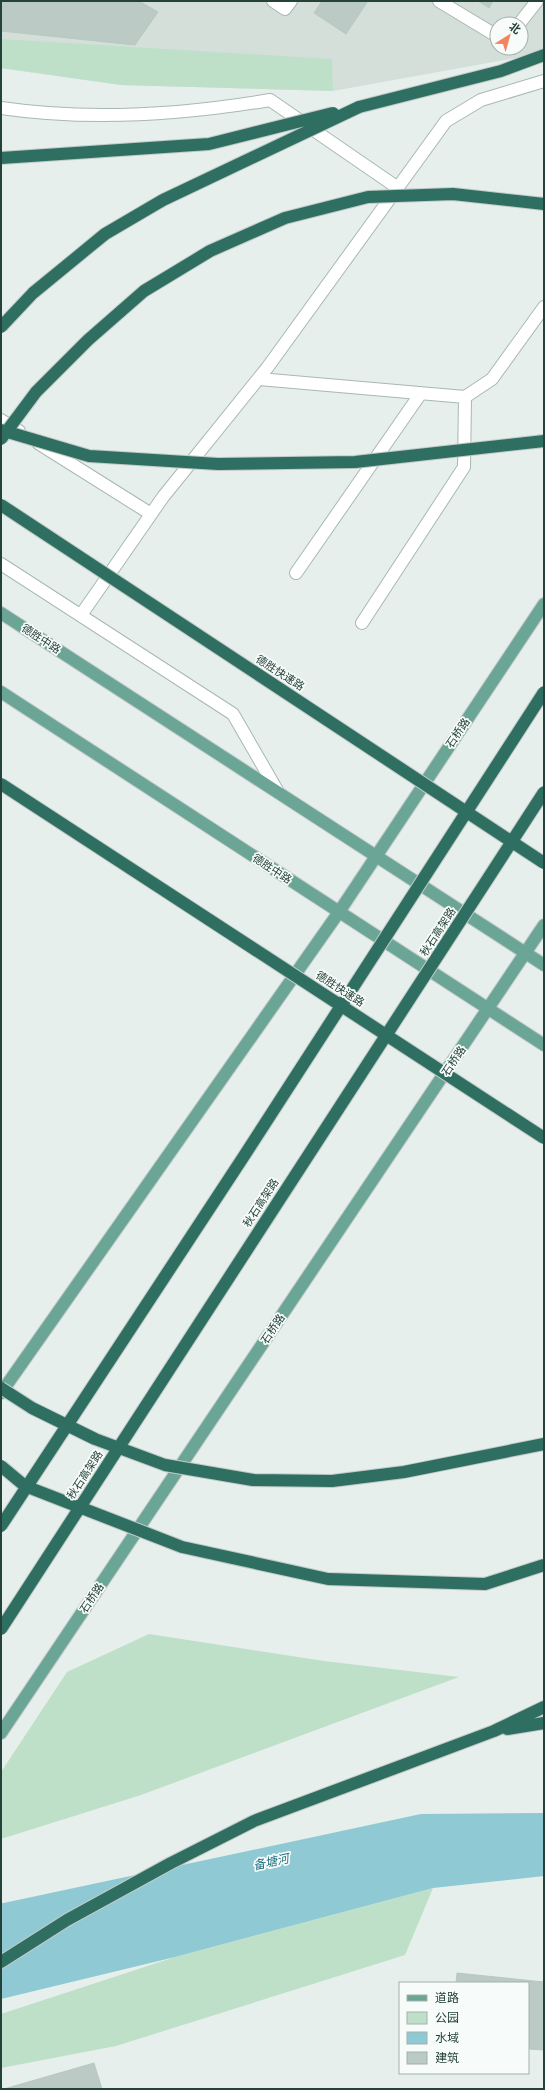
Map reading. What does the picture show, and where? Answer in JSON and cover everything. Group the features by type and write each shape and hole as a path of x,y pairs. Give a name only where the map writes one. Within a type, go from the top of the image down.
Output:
{"highway":[{"path":"1,158 209,144 501,71 544,55"},
{"path":"1,327 33,293 105,234 163,200 359,106"},
{"path":"1,439 36,392 88,340 144,291 210,251 285,218 368,197 453,194 533,201 544,204"},
{"path":"1,430 89,456 218,464 355,462 544,441"},
{"name":"德胜快速路","path":"1,506 544,863"},
{"path":"1,1526 253,1143 544,692"},
{"name":"德胜快速路","path":"1,784 544,1138"},
{"name":"秋石高架路","path":"1,1629 544,792"},
{"path":"1,1388 32,1408 95,1439 165,1465 253,1480 332,1481 397,1473 544,1444"},
{"path":"1,1466 26,1486 182,1547 328,1579 485,1584 544,1565"},
{"path":"1,1962 67,1920 171,1863 254,1821 494,1731 544,1707"},
{"path":"494,1731 544,1723"}],"main road":[{"name":"石桥路","path":"1,1393 339,912 544,604"},
{"name":"德胜中路","path":"1,614 544,965"},
{"name":"德胜中路","path":"1,692 544,1045"},
{"name":"石桥路","path":"1,1733 544,925"}],"lane":[{"path":"273,1 285,9 291,1"},
{"path":"439,1 489,31"},
{"path":"525,16 537,1"},
{"path":"81,616 163,497 259,378 446,121 481,100 544,81"},
{"path":"1,108 38,114 148,115 212,110 270,100 398,188"},
{"path":"259,378 465,397 492,379 544,307"},
{"path":"296,574 421,393"},
{"path":"362,623 464,467 465,397"},
{"path":"1,420 151,514"},
{"path":"1,564 233,714 278,792"}],"shaded area":[{"path":"1,1 544,1 544,53 529,56 529,16 489,16 489,56 527,56 333,91 121,85 1,68"}],"green space":[{"path":"1,39 332,59 333,91 121,85 1,68"},
{"path":"149,1634 324,1661 459,1677 141,1795 1,1839 1,1772 67,1672"},
{"path":"433,1888 405,1955 116,2046 1,2068 1,2014 175,1957"}],"water":[{"path":"544,1815 544,1876 433,1888 175,1957 1,1999 1,1918 51,1910 423,1830"}],"building":[{"path":"1,1 139,1 158,12 135,45 1,31"},
{"path":"322,1 368,1 346,34 314,13"},
{"path":"478,1 493,1 489,8"},
{"path":"457,1973 544,1982 544,2050 529,2049 529,1982 456,1982"},
{"path":"94,2063 102,2089 4,2089"}],"waterway":[{"name":"备塘河","path":"1,1920 423,1830 544,1829"}]}
